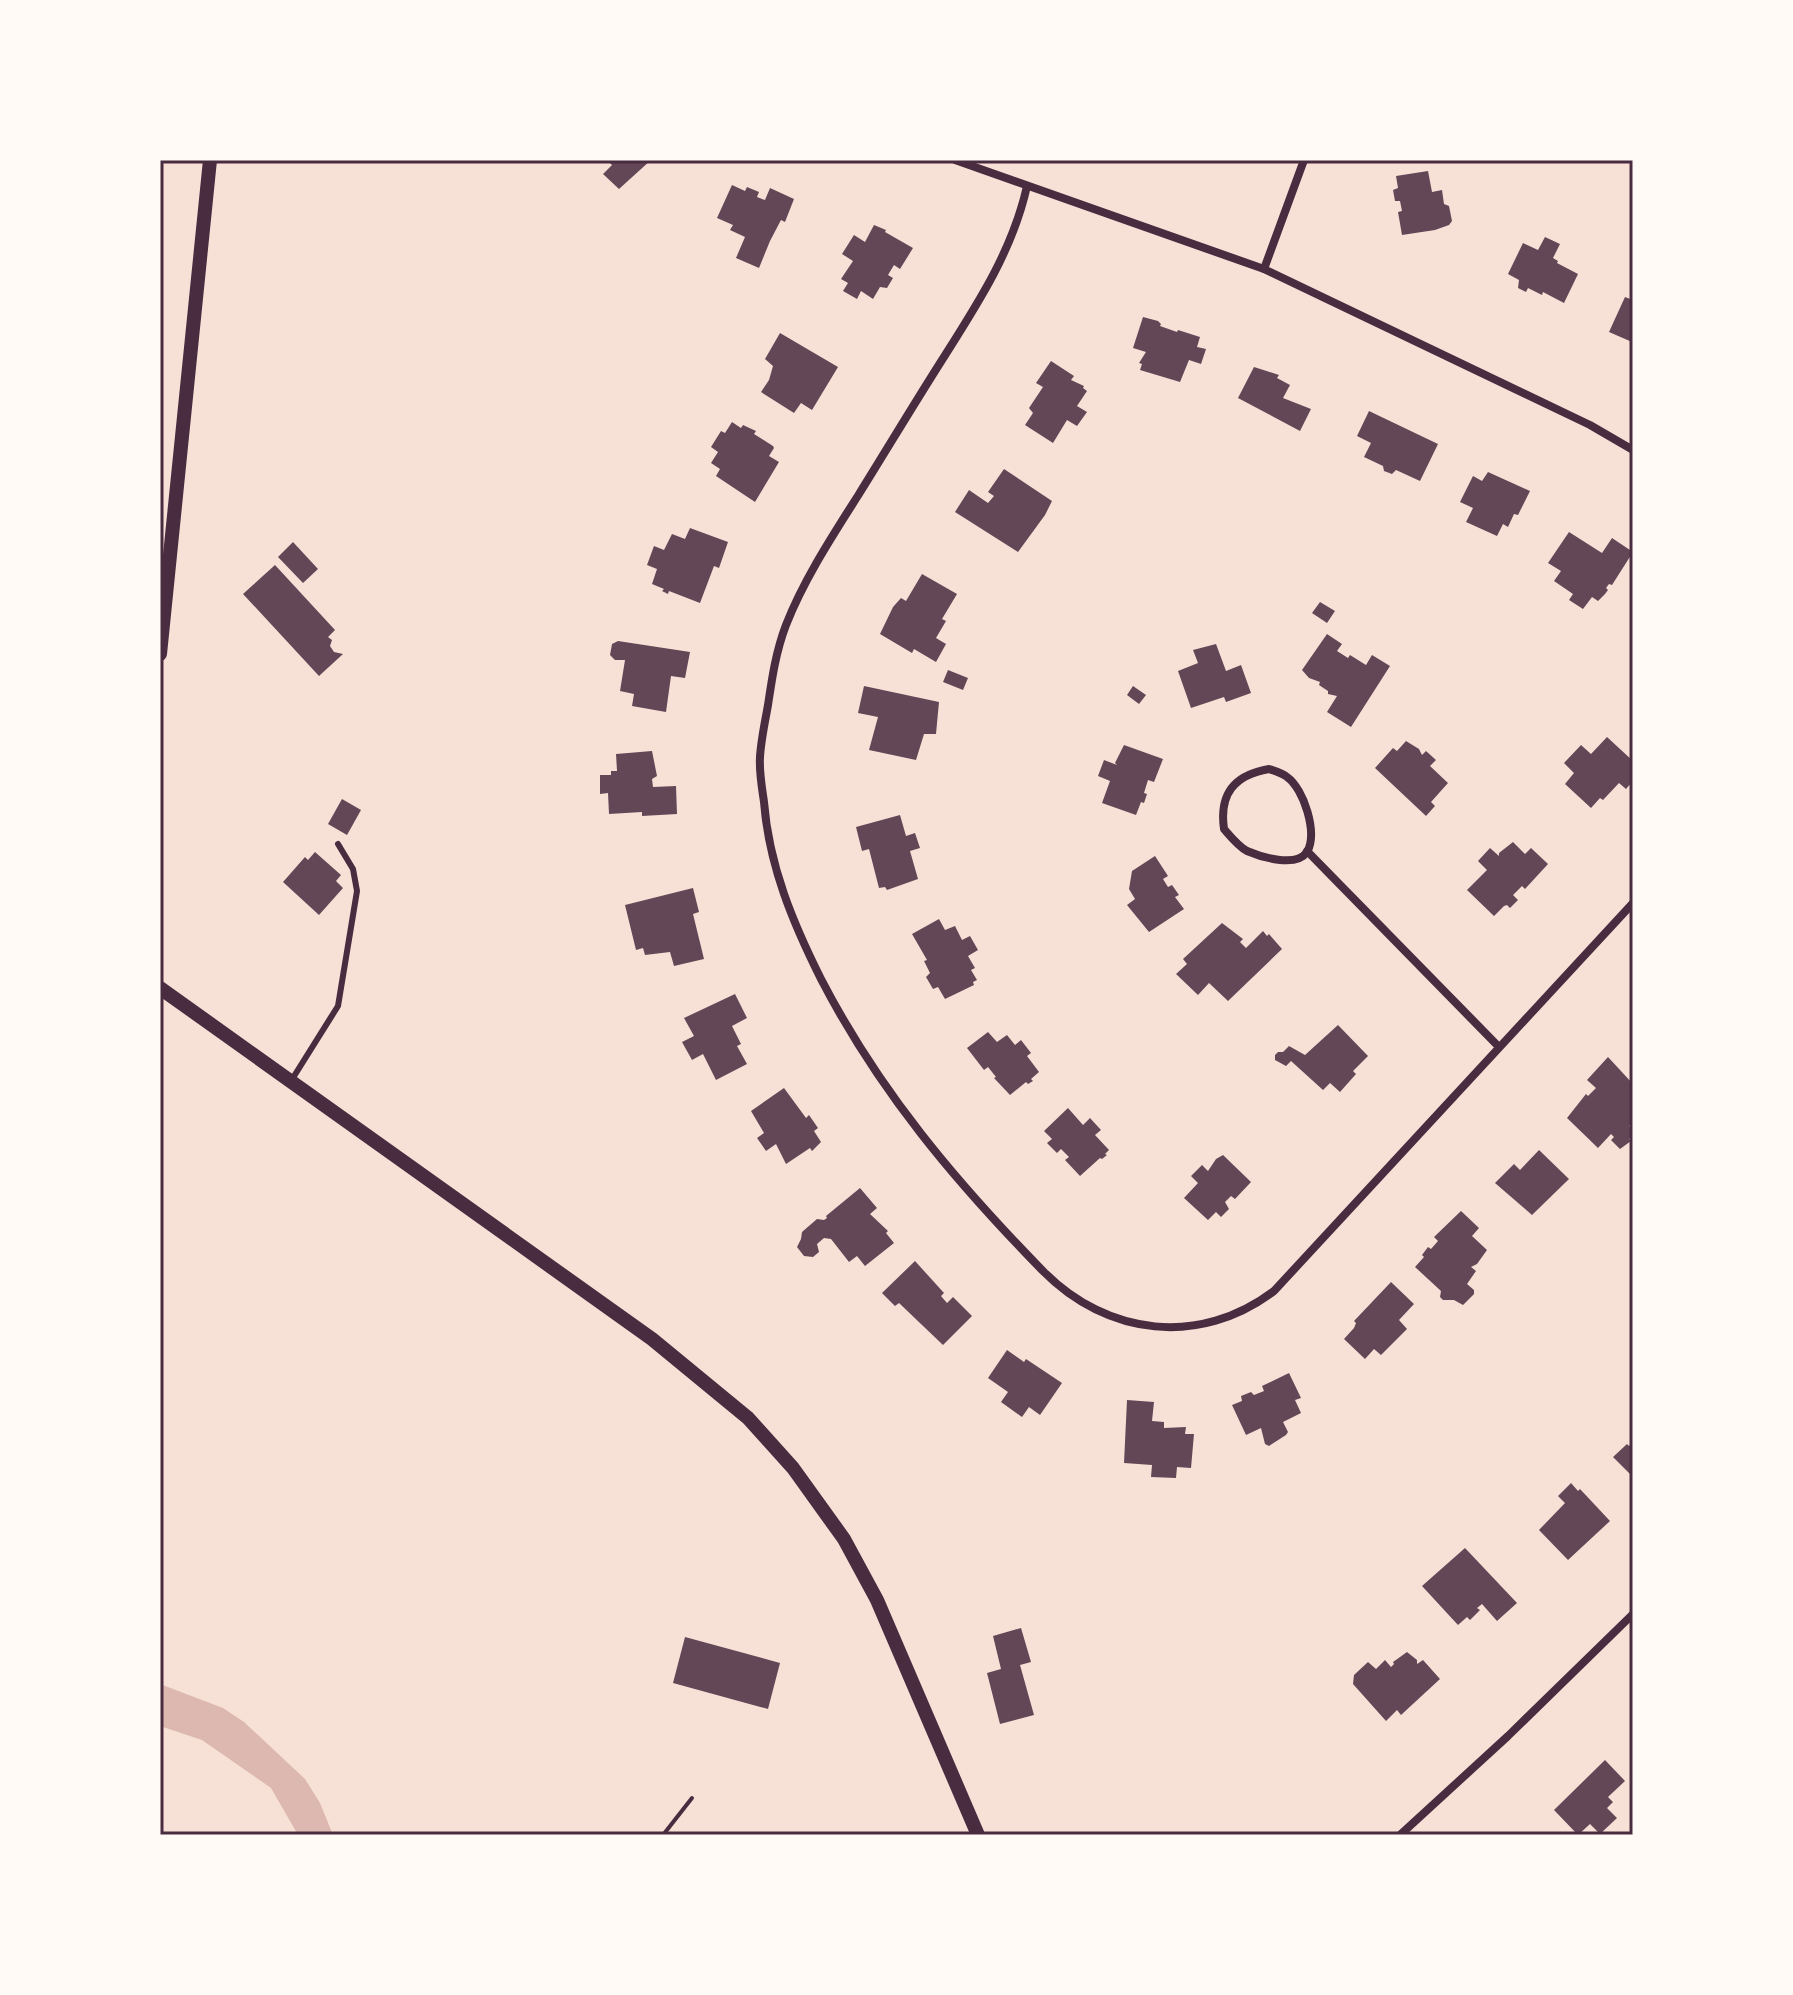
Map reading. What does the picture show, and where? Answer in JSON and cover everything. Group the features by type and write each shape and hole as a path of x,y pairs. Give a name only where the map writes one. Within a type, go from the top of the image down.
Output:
{"street":[{"path":"160,654 210,160"},
{"path":"955,160 1264,269 1590,425 1633,450"},
{"path":"1264,269 1304,160"},
{"path":"1027,186 1021,214 1004,256 830,540 786,624 774,664 760,759 766,826 776,871 796,930 858,1048 899,1108 977,1203 1049,1277 1083,1303 1123,1322 1162,1328 1200,1325 1251,1308 1274,1291 1633,903"},
{"path":"1269,769 1288,777 1305,799 1311,834 1307,851 1300,858 1283,861 1248,851 1239,845 1224,829 1221,811 1232,787 1251,772 1269,769"},
{"path":"1307,851 1499,1047"},
{"path":"160,988 652,1339 748,1418 793,1468 844,1539 877,1600 978,1835"},
{"path":"1400,1835 1508,1736 1633,1614"}],"lane":[{"path":"291,1081 338,1006 357,891 353,869 338,844"}],"path":[{"path":"663,1835 692,1798"}],"shaded area":[{"path":"160,1684 223,1708 244,1722 305,1779 320,1803 333,1835 298,1835 271,1788 202,1740 160,1726"}],"building":[{"path":"607,160 651,160 619,189 603,174 612,165"},
{"path":"1428,171 1432,192 1442,190 1452,221 1435,230 1402,235 1398,212 1402,211 1400,201 1395,201 1393,190 1398,188 1396,176"},
{"path":"732,185 745,191 747,187 759,192 757,197 765,200 770,188 794,199 785,222 781,220 770,241 759,268 736,258 745,237 730,230 733,225 717,218"},
{"path":"874,225 913,248 900,269 894,265 888,275 893,278 887,288 880,287 873,299 861,291 857,299 843,291 848,283 841,279 853,261 842,254 854,235 865,242"},
{"path":"1545,237 1560,244 1553,258 1557,263 1578,274 1564,303 1543,292 1542,295 1528,288 1526,292 1518,288 1519,280 1508,274 1523,243 1538,250"},
{"path":"1625,297 1633,300 1632,342 1609,332"},
{"path":"1143,317 1177,332 1200,337 1197,347 1206,349 1201,364 1189,360 1180,382 1140,370 1142,364 1139,363 1146,352 1133,348"},
{"path":"780,333 838,367 812,410 801,403 794,413 761,392 773,366 765,359"},
{"path":"1051,361 1074,376 1071,380 1084,386 1087,391 1077,406 1087,412 1077,426 1067,420 1053,443 1025,425 1033,413 1029,408 1043,387 1036,383"},
{"path":"1254,367 1279,375 1277,378 1290,385 1283,398 1311,409 1300,431 1238,398"},
{"path":"1369,411 1438,444 1420,481 1396,470 1392,474 1384,471 1383,466 1364,457 1371,443 1357,436"},
{"path":"732,422 741,428 743,425 756,431 754,434 773,446 769,456 779,462 755,502 716,476 720,469 711,463 718,452 711,447 721,431 725,433"},
{"path":"1004,469 1052,501 1018,552 955,512 969,490 988,503 994,496 988,492"},
{"path":"1488,472 1530,491 1518,515 1514,514 1508,527 1503,524 1497,536 1466,522 1473,508 1460,502 1473,476 1482,481"},
{"path":"690,528 728,542 719,568 714,566 700,603 669,591 668,594 652,584 657,569 647,565 654,546 664,550 672,534 685,539"},
{"path":"1569,532 1602,553 1612,538 1633,552 1612,585 1606,588 1605,594 1598,601 1592,597 1583,609 1569,600 1573,594 1554,581 1561,571 1548,563"},
{"path":"293,542 318,569 303,583 278,557"},
{"path":"275,565 335,630 328,637 332,640 330,646 334,652 343,654 319,676 243,594"},
{"path":"922,574 957,594 942,619 946,621 936,638 946,644 936,662 914,649 912,653 880,634 893,607 901,598 906,601"},
{"path":"1320,602 1335,611 1327,623 1312,613"},
{"path":"1327,634 1342,644 1337,651 1348,658 1350,655 1366,665 1372,655 1390,666 1351,727 1327,712 1337,696 1328,694 1319,685 1320,682 1309,678 1302,670"},
{"path":"618,641 690,652 685,678 671,676 666,712 632,706 634,694 620,691 625,660 615,660 610,655 612,644"},
{"path":"1216,644 1226,671 1241,665 1251,693 1226,702 1224,697 1191,708 1178,671 1198,663 1193,650"},
{"path":"948,670 968,678 963,690 943,682"},
{"path":"864,686 939,702 936,734 924,734 916,760 869,750 878,717 858,713"},
{"path":"1133,686 1146,695 1139,704 1127,695"},
{"path":"1607,737 1633,761 1633,781 1626,789 1619,783 1591,808 1565,784 1574,773 1564,763 1581,745 1591,754"},
{"path":"1406,741 1419,749 1422,755 1426,751 1436,760 1430,766 1448,783 1431,802 1435,806 1426,816 1375,768 1393,748 1397,751"},
{"path":"1124,745 1163,759 1154,782 1148,780 1144,803 1141,802 1136,815 1102,803 1110,781 1098,776 1104,760 1117,765 1115,763"},
{"path":"652,751 657,776 652,779 653,787 676,786 677,814 609,814 608,793 600,794 600,775 611,775 611,771 617,771 616,754"},
{"path":"342,799 361,810 347,835 328,824"},
{"path":"900,815 906,836 915,833 920,848 910,851 918,879 887,890 885,887 879,888 869,849 862,851 856,827"},
{"path":"1513,842 1525,854 1531,848 1548,864 1525,889 1522,886 1513,895 1518,900 1510,908 1504,906 1494,916 1467,890 1487,870 1478,861 1490,848 1499,856"},
{"path":"315,852 341,875 336,881 343,888 319,915 283,882 305,857 308,860"},
{"path":"1155,856 1168,876 1163,879 1179,895 1175,897 1184,909 1149,932 1127,905 1135,899 1129,889 1132,871"},
{"path":"693,888 699,912 693,914 704,959 674,966 670,952 645,955 643,948 636,950 625,905"},
{"path":"939,919 945,930 955,926 962,940 970,936 978,950 968,956 975,968 971,970 977,980 973,982 974,985 945,999 938,987 933,989 926,977 930,973 924,961 927,960 912,934"},
{"path":"1222,923 1243,939 1240,942 1246,948 1263,931 1282,949 1228,1001 1209,983 1198,995 1176,974 1187,964 1183,959"},
{"path":"735,994 747,1018 732,1026 741,1044 737,1046 747,1064 716,1080 703,1054 692,1060 682,1042 694,1036 684,1018"},
{"path":"1338,1025 1368,1056 1353,1071 1356,1074 1340,1092 1330,1083 1323,1090 1291,1061 1286,1066 1275,1060 1278,1052 1289,1046 1305,1055"},
{"path":"988,1032 997,1042 1007,1035 1015,1045 1021,1040 1031,1053 1027,1056 1039,1072 1031,1079 1033,1081 1026,1082 1010,1095 988,1067 984,1070 967,1048"},
{"path":"1608,1057 1633,1084 1633,1122 1629,1126 1633,1129 1633,1135 1629,1139 1631,1141 1620,1149 1611,1140 1614,1137 1611,1134 1598,1148 1567,1118 1586,1094 1588,1096 1596,1088 1587,1080"},
{"path":"784,1088 806,1118 809,1115 818,1128 814,1131 821,1142 812,1151 810,1148 786,1164 776,1144 766,1151 757,1138 764,1133 751,1111"},
{"path":"1068,1108 1083,1125 1090,1118 1101,1130 1095,1135 1109,1150 1080,1176 1065,1160 1069,1157 1061,1149 1057,1153 1047,1143 1052,1139 1044,1131"},
{"path":"1539,1150 1569,1179 1532,1215 1495,1183 1514,1164 1520,1170"},
{"path":"1223,1155 1251,1182 1235,1199 1231,1196 1225,1202 1229,1209 1221,1217 1216,1212 1208,1220 1184,1198 1198,1183 1191,1176 1202,1165 1208,1171"},
{"path":"860,1188 877,1208 870,1214 888,1231 886,1233 894,1243 865,1266 857,1256 849,1262 831,1239 824,1238 817,1244 819,1252 813,1257 804,1256 797,1247 802,1232 817,1219 827,1218"},
{"path":"1461,1211 1479,1228 1472,1236 1487,1250 1471,1267 1476,1271 1467,1284 1474,1294 1463,1305 1454,1300 1443,1300 1441,1291 1415,1267 1428,1247 1431,1249 1438,1241 1434,1237"},
{"path":"915,1261 944,1293 941,1296 947,1303 953,1297 972,1316 943,1345 899,1303 895,1306 882,1293"},
{"path":"1391,1282 1414,1304 1399,1320 1407,1329 1381,1355 1374,1349 1365,1359 1344,1339 1354,1328 1354,1321"},
{"path":"1007,1350 1062,1383 1040,1415 1029,1407 1022,1417 1001,1402 1008,1392 988,1378"},
{"path":"1289,1373 1301,1398 1295,1400 1301,1413 1283,1422 1288,1432 1269,1446 1265,1444 1261,1428 1246,1435 1232,1405 1242,1401 1241,1396 1264,1391 1262,1386"},
{"path":"1127,1400 1154,1402 1152,1421 1164,1422 1164,1428 1186,1427 1185,1434 1194,1434 1191,1468 1177,1467 1176,1478 1151,1477 1152,1465 1124,1463"},
{"path":"1633,1442 1633,1477 1613,1457"},
{"path":"1571,1483 1610,1521 1568,1560 1539,1530 1565,1503 1558,1496"},
{"path":"1465,1548 1517,1603 1497,1621 1482,1604 1470,1620 1467,1617 1458,1625 1422,1586"},
{"path":"1021,1628 1031,1662 1020,1665 1034,1715 1000,1724 987,1673 1001,1669 993,1636"},
{"path":"685,1637 780,1663 768,1709 673,1683"},
{"path":"1407,1652 1417,1660 1417,1664 1423,1660 1440,1679 1401,1715 1397,1710 1386,1721 1353,1684 1354,1675 1368,1662 1376,1669 1385,1660 1391,1667"},
{"path":"1605,1760 1625,1781 1608,1797 1613,1802 1607,1808 1617,1818 1600,1834 1590,1824 1578,1835 1554,1810"}]}
